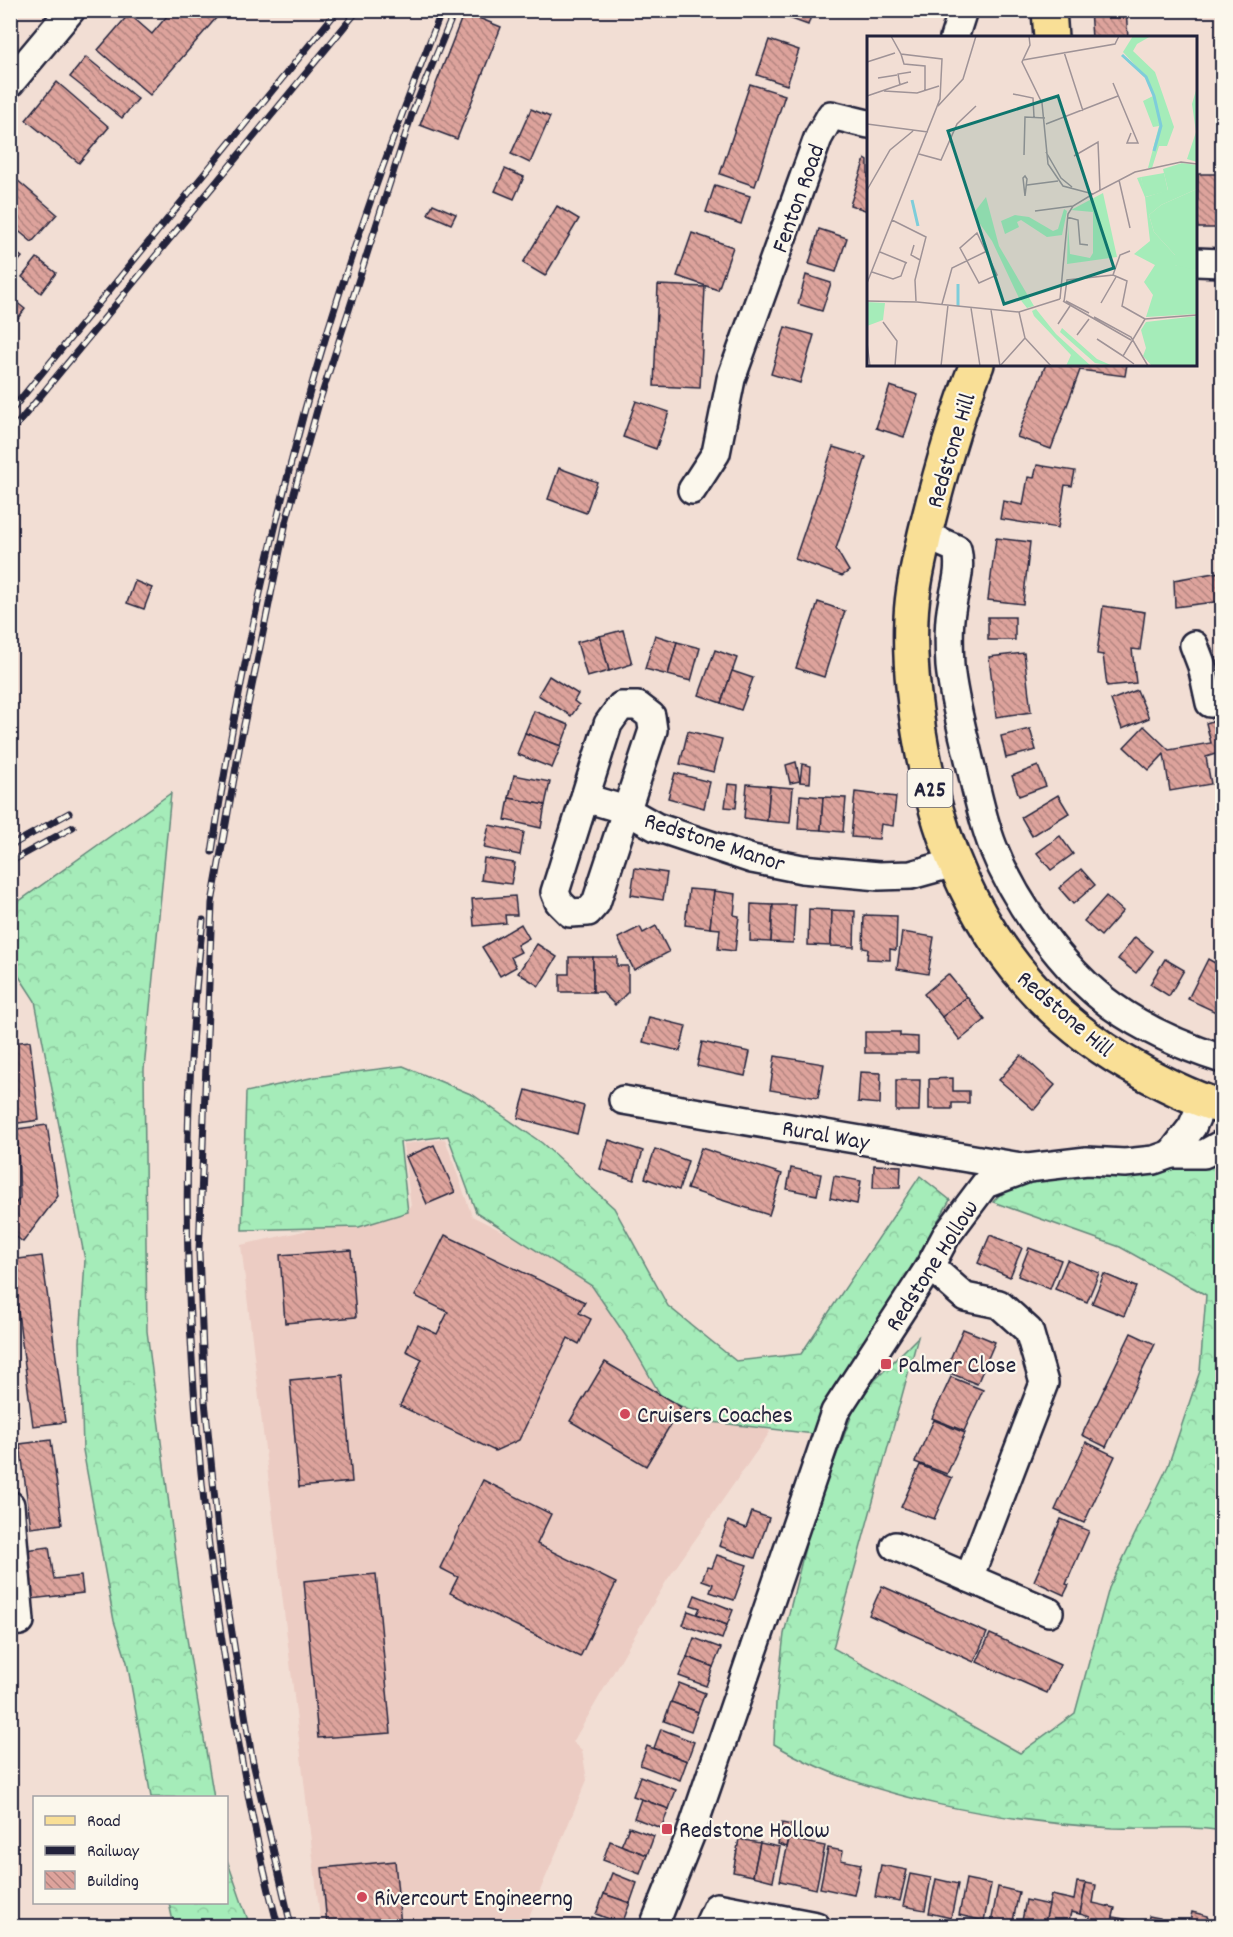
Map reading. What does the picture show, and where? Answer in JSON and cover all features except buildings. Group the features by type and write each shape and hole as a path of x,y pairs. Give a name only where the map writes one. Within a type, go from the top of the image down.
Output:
{"main road":[{"path":"1050,10 1051,36"},
{"name":"Redstone Hill","path":"976,366 953,429 925,535 911,617 910,661 915,708 932,798 954,863 990,937 1011,966 1083,1036 1117,1059 1181,1093 1213,1104"}],"street":[{"path":"10,83 71,10"},
{"path":"955,36 963,10"},
{"name":"Fenton Road","path":"692,490 717,453 731,379 818,138 831,115 867,124"},
{"path":"1197,262 1222,263"},
{"name":"Redstone Hill","path":"925,535 957,549 960,562 950,612 950,668 978,798 992,846 1008,881 1026,911 1051,944 1081,978 1112,1006 1161,1034 1222,1059"},
{"path":"1206,656 1210,703"},
{"path":"621,706 638,706 651,716 653,730 596,903 588,912 570,913 559,902 555,892 585,798 614,712 621,706"},
{"name":"Redstone Manor","path":"585,798 626,810 656,827 752,859 802,869 879,876 911,875 954,863"},
{"name":"Rural Way","path":"623,1100 1028,1168"},
{"path":"1171,1154 1213,1104"},
{"name":"Redstone Hollow","path":"654,1926 690,1836 835,1412 930,1266 945,1236 984,1184 1028,1168 1087,1161 1125,1163 1154,1160 1171,1154 1204,1154 1222,1144"},
{"path":"930,1266 965,1298 999,1304 1029,1331 1044,1383 969,1578"},
{"path":"10,1504 20,1621 10,1622"},
{"path":"895,1546 1049,1612"},
{"path":"708,1926 717,1907 816,1926"}],"shaded area":[{"path":"445,1139 472,1216 626,1294 770,1432 667,1580 573,1742 582,1750 587,1780 525,1926 321,1926 241,1245 411,1207 403,1144"}],"green space":[{"path":"171,793 144,1069 147,1331 183,1615 214,1796 151,1796 127,1662 114,1621 83,1450 80,1342 85,1260 35,1001 11,964 11,907"},
{"path":"403,1066 473,1095 542,1143 614,1208 668,1306 736,1361 801,1354 920,1176 950,1200 814,1434 712,1422 661,1396 630,1342 592,1286 476,1212 448,1136 400,1142 408,1212 359,1227 242,1230 246,1092 315,1077"},
{"path":"1222,1156 1222,1831 1073,1825 984,1813 893,1793 850,1779 810,1763 774,1744 784,1634 811,1523 859,1396 918,1337 833,1648 1020,1753 1075,1713 1109,1588 1168,1466 1200,1371 1206,1295 1120,1247 993,1202 1008,1186 1111,1167"},
{"path":"228,1863 250,1926 174,1926 169,1904 228,1904"}],"railway":[{"path":"10,412 338,10"},
{"path":"10,433 358,10"},
{"path":"212,852 230,740 252,629 305,409 319,358 368,208 442,10"},
{"path":"291,1926 252,1758 222,1570 205,1401 199,1252 212,903 241,739 286,522 319,403 413,111 455,10"},
{"path":"10,846 69,813"},
{"path":"10,862 73,827"},
{"path":"203,920 194,1013 187,1200 194,1388 202,1481 226,1667 262,1862 278,1926"}],"place":[{"name":"Palmer Close","path":"886,1364"},
{"name":"Cruisers Coaches","path":"625,1414"},
{"name":"Redstone Hollow","path":"667,1829"},
{"name":"Rivercourt Engineerng","path":"362,1897"}]}
